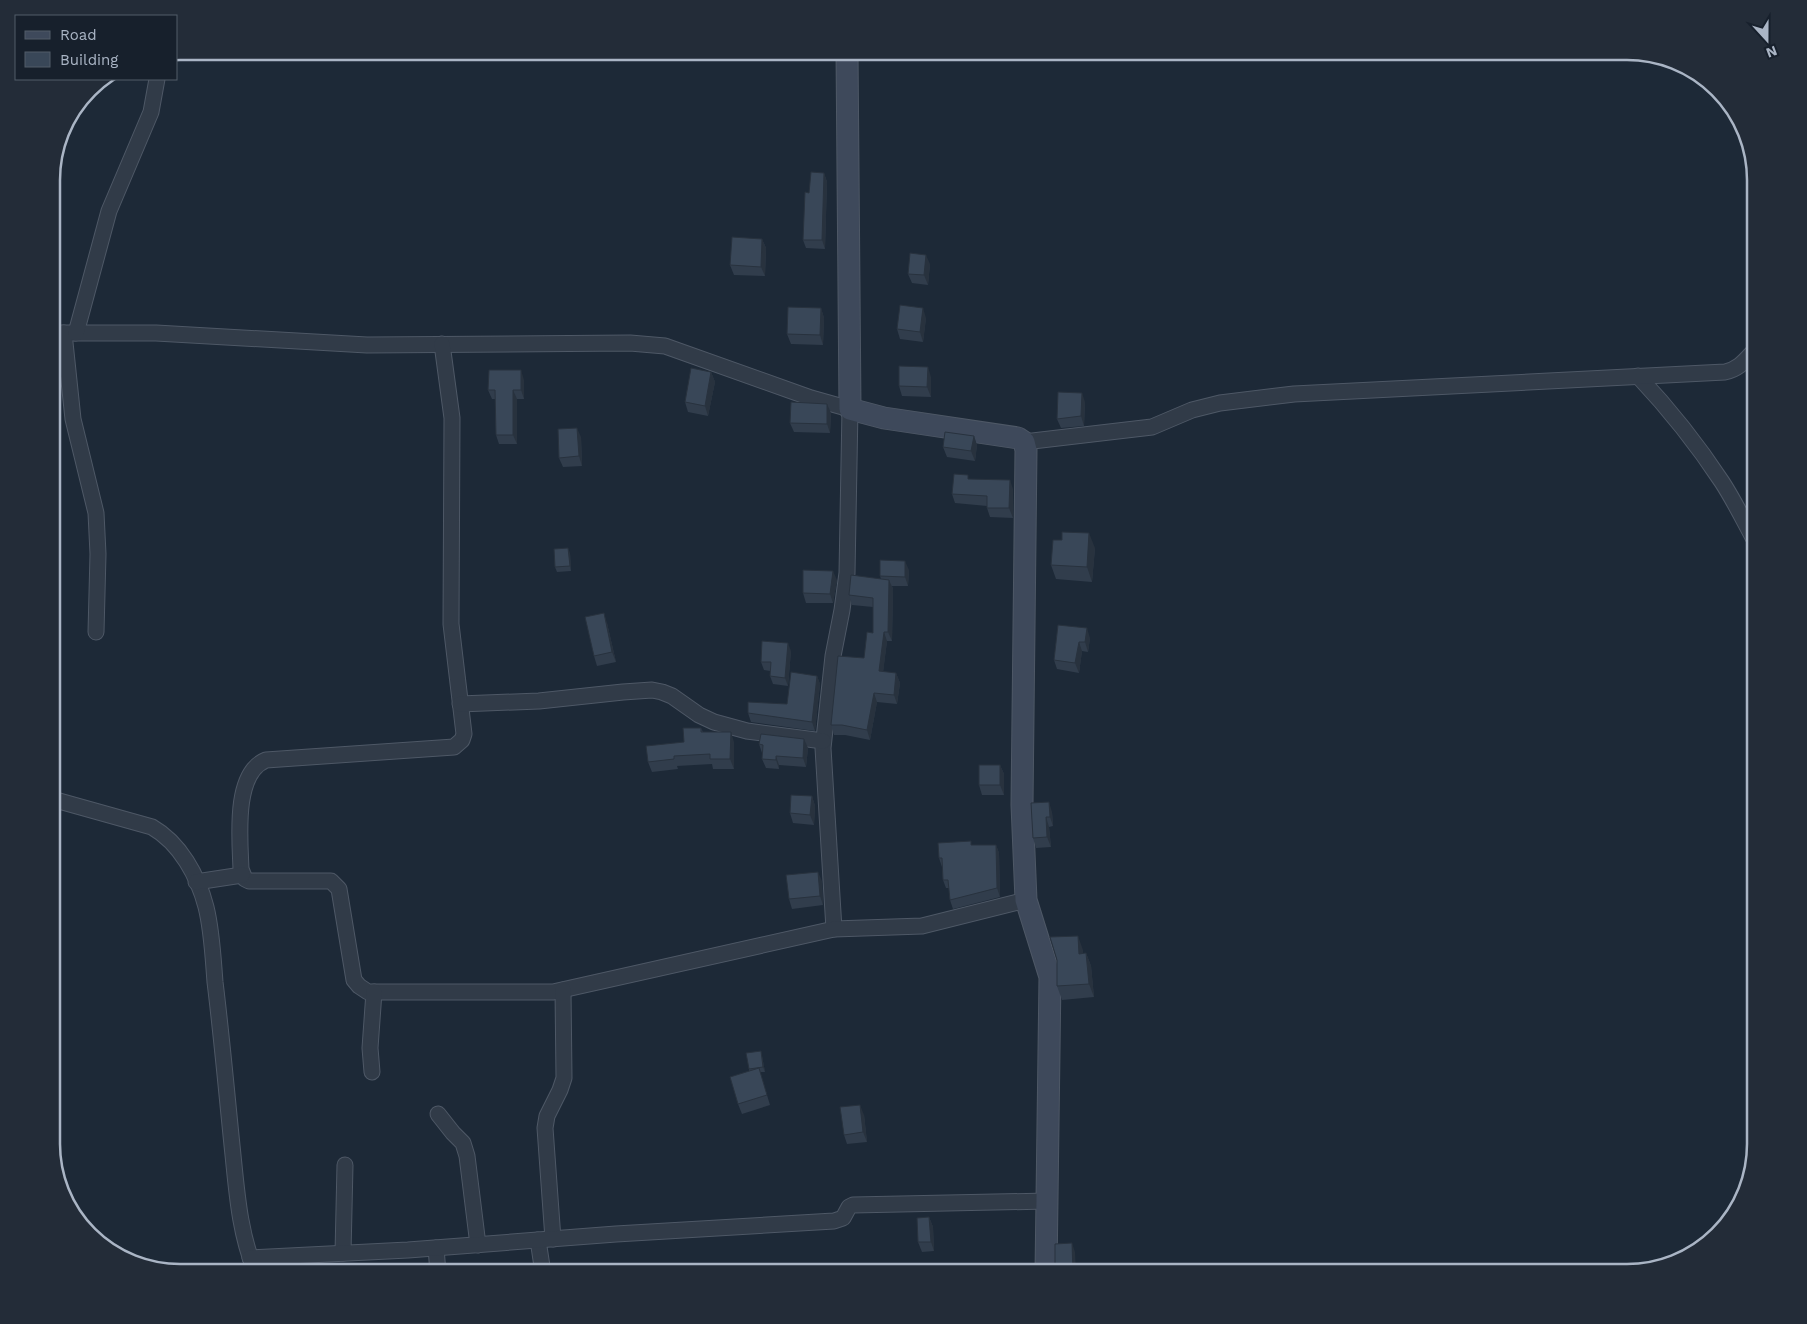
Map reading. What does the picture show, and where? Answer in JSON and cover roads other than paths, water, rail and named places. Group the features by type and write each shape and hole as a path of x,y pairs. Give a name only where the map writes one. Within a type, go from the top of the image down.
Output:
{"street":[{"path":"834,929 823,741 833,656 847,573 850,409 847,60"},
{"path":"96,632 98,554 96,514 73,419 64,333 109,211 151,112 157,80"},
{"path":"64,333 156,333 368,345 630,343 665,346 811,398 850,409 884,418 1018,438 1024,442 1152,426 1192,410 1220,403 1294,394 1734,370 1747,359"},
{"path":"442,344 452,418 450,615 464,734 462,740 454,746 266,760 257,765 253,770 240,804 242,875 249,881 331,881 336,884 339,888 354,980 363,990 374,992 553,992 834,929 922,926 1026,900"},
{"path":"1638,376 1660,399 1699,448 1723,484 1747,527"},
{"path":"1024,442 1026,450 1022,805 1026,900 1050,977 1046,1264"},
{"path":"460,704 538,702 652,690 672,696 699,715 714,722 747,732 823,741"},
{"path":"60,800 152,828 164,834 185,861 204,900 208,918 219,1014 239,1217 252,1264"},
{"path":"196,882 242,875"},
{"path":"543,1264 546,1240 545,1128 547,1116 564,1078 562,990"},
{"path":"372,1072 370,1048 374,992"},
{"path":"438,1114 448,1128 463,1142 467,1156 478,1245"},
{"path":"343,1253 345,1165"},
{"path":"250,1258 436,1248 834,1221 843,1218 849,1207 853,1205 1047,1202"},
{"path":"436,1248 437,1264"}]}
